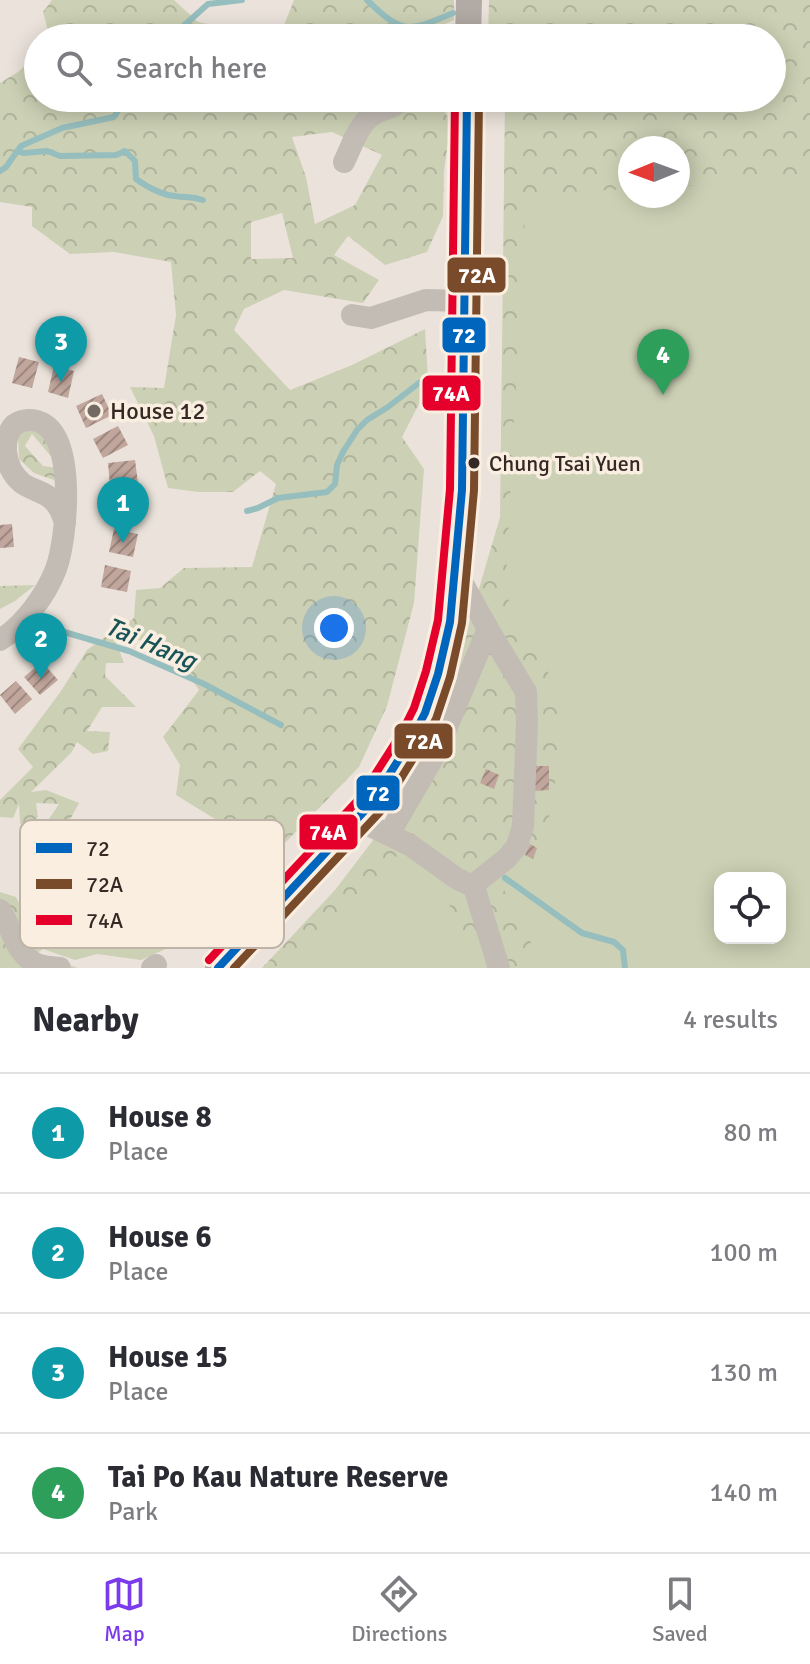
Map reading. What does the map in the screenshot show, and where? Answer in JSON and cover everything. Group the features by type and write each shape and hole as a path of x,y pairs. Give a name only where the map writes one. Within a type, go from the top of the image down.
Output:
{"main road":[{"path":"468,24 469,0"},
{"path":"284,898 358,820 396,768 425,713 438,674 450,622 462,490 467,112"},
{"path":"218,968 237,948"}],"lane":[{"path":"344,162 358,131 372,115 380,112"},
{"path":"352,315 371,318 426,300 465,301"},
{"path":"2,639 23,620 55,571 65,523"},
{"path":"456,571 526,692 523,826 517,846 507,858 472,886"},
{"path":"389,834 436,753 488,629"},
{"path":"358,820 410,845 472,886 499,968"},
{"path":"0,910 19,949 32,962 60,968"}],"green space":[{"path":"52,0 174,0 198,22 208,24 46,24 43,12"},
{"path":"294,0 454,0 454,20 445,24 285,24"},
{"path":"489,0 810,0 810,968 262,968 335,890 390,818 446,701 500,517 505,112 786,112 786,24 488,24"},
{"path":"24,67 24,112 445,112 448,118 443,216 427,252 385,265 348,236 334,255 379,280 363,303 284,290 244,309 234,330 290,390 352,365 425,329 428,380 402,437 424,469 414,603 387,706 359,767 284,844 284,820 217,820 176,795 180,765 163,737 199,690 178,660 118,629 134,618 136,590 160,588 184,568 252,567 276,484 260,471 233,492 168,488 154,436 130,387 164,388 176,315 171,262 114,252 70,254 32,226 32,207 0,202 0,83","holes":["332,132 382,155 355,205 315,224 306,177 292,137","282,213 293,258 251,259 251,222"]},
{"path":"810,179 810,968 544,968 502,886 546,836 559,761 559,692 505,594 526,194 618,190 618,208 690,208 690,185"},
{"path":"52,427 55,461 32,434 25,446 43,466 59,468 54,480 34,473 19,459 18,436 20,430"},
{"path":"35,585 15,601 0,609 0,586"},
{"path":"112,632 124,663 106,663 105,676 136,707 102,707 87,731 110,732 108,751 93,754 77,742 71,753 31,792 46,790 79,803 70,820 48,820 59,804 36,803 38,817 35,820 20,820 20,823 19,804 13,818 0,817 0,800 33,767 18,749 87,650"},
{"path":"396,856 440,887 483,968 295,968"},
{"path":"0,892 16,897 20,905 20,948 168,948 141,960 97,954 75,960 43,949 35,954 78,968 0,968"}],"building":[{"path":"19,357 39,362 32,388 12,383"},
{"path":"54,366 74,371 68,398 48,392"},
{"name":"House 12","path":"102,394 112,415 86,428 76,406"},
{"path":"118,426 128,445 103,458 93,439"},
{"path":"135,460 138,483 110,486 108,463"},
{"path":"139,497 142,520 114,523 111,500"},
{"path":"12,524 14,547 0,548 0,525"},
{"path":"114,529 138,534 133,557 109,552"},
{"path":"105,565 131,571 127,592 101,587"},
{"path":"42,662 58,680 40,695 24,677"},
{"path":"16,681 32,699 15,714 0,695"},
{"path":"532,766 549,766 549,790 532,791"},
{"path":"486,769 499,775 494,789 480,783"},
{"path":"530,844 537,848 533,859 525,855"}],"waterway":[{"path":"186,24 208,4 242,0"},
{"path":"367,0 396,24"},
{"path":"426,24 453,13"},
{"path":"0,171 21,146 62,128 114,117 117,112"},
{"path":"17,151 47,151 60,156 116,155 125,151 135,161 136,179 140,182 165,194 203,200"},
{"path":"247,511 278,498 327,492 335,484 337,465 357,430 419,383"},
{"name":"Tai Hang","path":"30,622 129,651 204,684 281,725"},
{"name":"Tai Hang","path":"505,878 582,933 614,942 623,950 625,968"}],"transit line":[{"name":"74A","path":"284,880 360,798 401,734 414,708 438,620 450,489 455,112"},
{"name":"72","path":"284,897 370,805 411,740 425,713 438,674 450,622 462,490 467,112"},
{"name":"72A","path":"284,915 380,812 436,719 450,677 462,623 474,490 479,112"},
{"name":"74A","path":"209,960 220,948"},
{"name":"72","path":"218,968 237,948"},
{"name":"72A","path":"234,968 253,948"}],"place":[{"name":"House 15","path":"61,382"},
{"name":"Tai Po Kau Nature Reserve","path":"663,395"},
{"name":"House 12","path":"94,411"},
{"name":"Chung Tsai Yuen","path":"474,463"},
{"name":"House 8","path":"123,543"},
{"name":"House 6","path":"41,679"}]}
